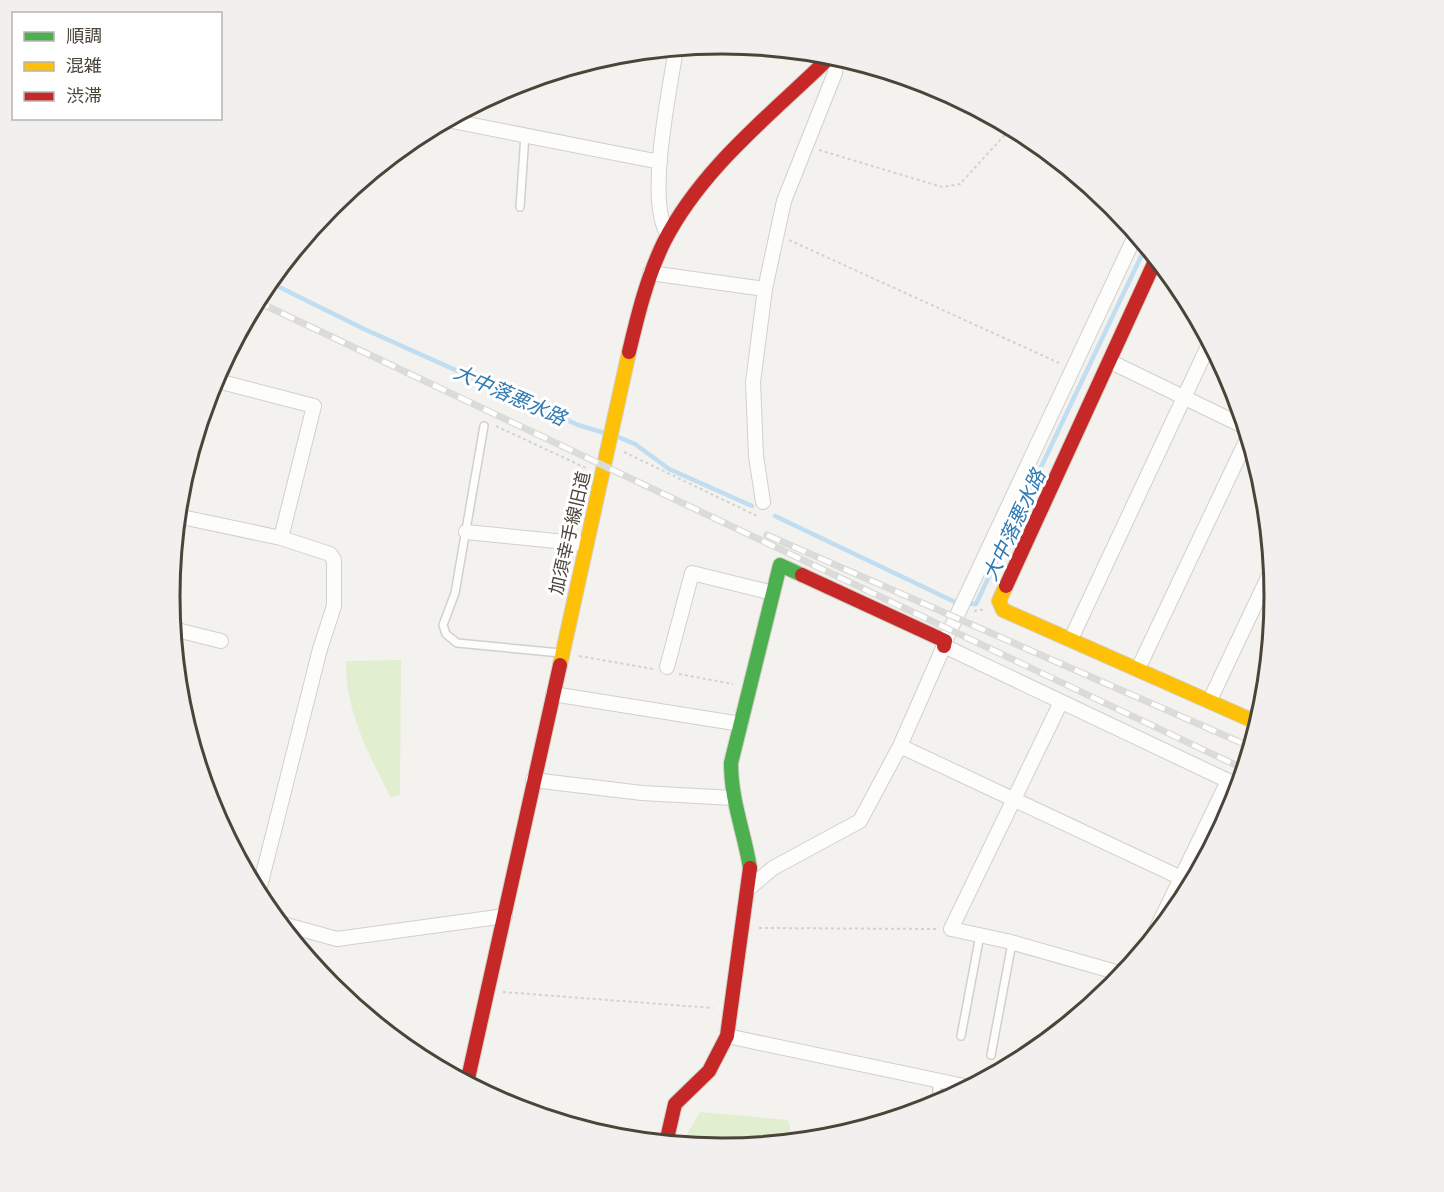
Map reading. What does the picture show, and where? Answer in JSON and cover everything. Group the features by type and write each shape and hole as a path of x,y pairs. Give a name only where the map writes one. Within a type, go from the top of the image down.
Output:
{"street":[{"path":"667,233 660,215 660,162 675,56"},
{"name":"加須幸手線旧道","path":"468,1074 505,916 561,653 650,273 667,233 710,174 825,64"},
{"path":"764,501 756,456 753,382 765,289 775,234 805,146 835,73 835,66"},
{"path":"459,122 660,162"},
{"path":"747,890 773,868 860,821 900,746 945,644 1132,242"},
{"path":"1152,267 999,601 1003,610 1250,719"},
{"path":"650,273 765,289"},
{"path":"1071,639 1206,351"},
{"path":"1109,361 1235,422"},
{"path":"224,383 314,406 281,538"},
{"path":"1138,669 1243,447"},
{"path":"186,518 281,538 330,554 334,560 334,606 320,649 261,881"},
{"path":"466,532 586,544"},
{"path":"668,1135 675,1104 709,1071 727,1036 750,871 748,854 733,798 731,763 780,565 1230,783"},
{"path":"667,667 693,573 773,593"},
{"path":"1210,700 1264,586"},
{"path":"181,631 221,641"},
{"path":"553,694 741,724"},
{"path":"1061,702 951,929 1012,943 1112,971"},
{"path":"900,746 1183,880"},
{"path":"533,780 642,793 733,798"},
{"path":"293,927 337,939 505,916"},
{"path":"727,1036 956,1085"}],"lane":[{"path":"520,207 525,135"},
{"path":"484,426 455,592 443,626 446,634 458,643 561,653"},
{"path":"960,1036 980,935"},
{"path":"991,1055 1012,943"},
{"path":"937,1081 937,1093"}],"path":[{"path":"805,146 942,187 960,184 1006,135"},
{"path":"775,234 1072,369"},
{"path":"484,426 487,422 592,471"},
{"path":"609,444 749,513 760,516 764,501"},
{"path":"741,927 951,929"},
{"path":"488,990 731,1010"}],"green space":[{"path":"401,660 400,795 391,798 367,749 354,715 346,661"},
{"path":"700,1112 788,1120 791,1133 757,1137 685,1137"}],"waterway":[{"name":"大中落悪水路","path":"775,516 957,603 976,604 1142,254"},
{"name":"大中落悪水路","path":"277,286 364,329 578,425 605,433"},
{"name":"大中落悪水路","path":"616,436 635,444 669,469 752,506"}],"railway":[{"path":"265,305 1236,765"},
{"path":"767,535 1244,744"}],"traffic: fast":[{"path":"750,868 735,803 731,763 780,565 802,575"}],"traffic: slow":[{"path":"560,665 629,352"},
{"path":"1006,586 999,601 1003,610 1250,719"}],"traffic: jam":[{"path":"629,352 648,282 664,242 680,215 718,165 823,63"},
{"path":"1006,586 1152,267"},
{"path":"802,575 945,641 944,646"},
{"path":"469,1075 560,665"},
{"path":"668,1135 675,1104 709,1071 727,1036 750,868"}]}
